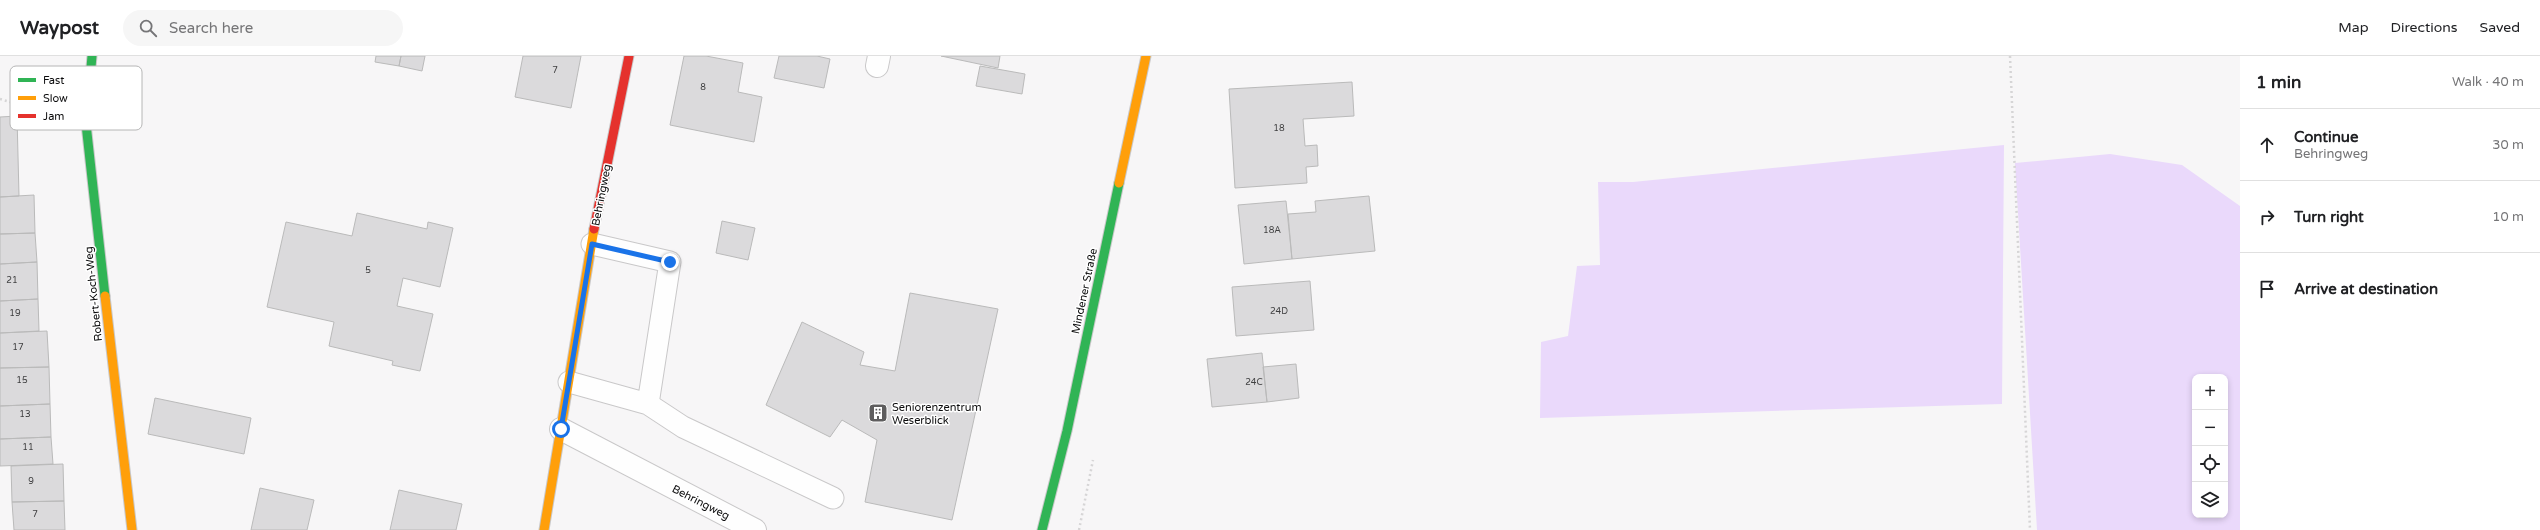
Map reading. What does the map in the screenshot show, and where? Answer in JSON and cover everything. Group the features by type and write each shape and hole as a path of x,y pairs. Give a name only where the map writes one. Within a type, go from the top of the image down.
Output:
{"street":[{"name":"Robert-Koch-Weg","path":"91,66 92,56"},
{"name":"Behringweg","path":"544,530 592,244 629,56"},
{"name":"Mindener Straße","path":"1042,530 1067,431 1146,56"},
{"name":"Robert-Koch-Weg","path":"87,130 132,530"},
{"name":"Behringweg","path":"561,429 755,530"}],"lane":[{"path":"592,244 670,262 648,404"},
{"path":"569,382 648,404 684,427 833,498"}],"path":[{"path":"2010,56 2030,530"},
{"path":"0,99 10,102"}],"shaded area":[{"path":"2004,145 2002,404 1540,418 1541,342 1568,336 1577,266 1600,265 1598,182 1633,182"},
{"path":"2110,154 2182,165 2240,206 2240,530 2037,530 2015,163"}],"building":[{"path":"376,56 401,56 399,66 375,62"},
{"path":"401,56 425,56 422,71 399,66"},
{"path":"523,56 581,56 571,108 515,97"},
{"path":"684,56 706,56 743,63 738,92 762,97 754,142 670,125"},
{"path":"779,56 817,56 830,59 824,88 774,78"},
{"path":"941,56 1000,56 998,68"},
{"path":"980,66 1025,74 1022,94 976,86"},
{"path":"1352,82 1354,116 1303,119 1305,146 1317,145 1318,166 1306,167 1307,183 1235,188 1229,89"},
{"path":"10,116 10,130 17,130 19,196 0,197 0,117"},
{"path":"34,195 35,233 0,234 0,197"},
{"path":"1369,196 1375,251 1292,259 1288,214 1316,212 1315,201"},
{"path":"1286,201 1292,259 1244,264 1238,205"},
{"path":"357,213 427,229 428,222 453,228 440,287 403,278 397,306 433,314 420,371 392,365 393,361 329,346 334,322 267,307 286,222 352,236"},
{"path":"722,221 755,228 748,260 716,253"},
{"path":"35,233 37,262 0,264 0,234"},
{"path":"37,262 38,299 0,301 0,264"},
{"path":"1310,281 1314,330 1236,336 1232,287"},
{"name":"Seniorenzentrum Weserblick","path":"910,293 998,309 952,520 865,502 877,440 842,420 830,437 766,405 802,322 864,352 860,365 895,371"},
{"path":"38,299 39,331 0,333 0,301"},
{"path":"47,331 49,367 0,368 0,333"},
{"path":"1262,353 1267,402 1212,407 1207,359"},
{"path":"1296,364 1299,398 1267,402 1263,367"},
{"path":"49,367 50,404 0,406 0,368"},
{"path":"155,398 251,418 244,454 148,434"},
{"path":"50,404 51,437 0,439 0,406"},
{"path":"51,437 53,464 0,466 0,439"},
{"path":"63,464 64,501 12,502 11,466"},
{"path":"260,488 314,500 307,530 251,530"},
{"path":"399,490 462,504 456,530 390,530"},
{"path":"64,501 65,530 14,530 12,502"}],"traffic: fast":[{"path":"91,66 92,56"},
{"path":"87,130 105,296"},
{"path":"1042,530 1067,431 1119,183"}],"traffic: slow":[{"path":"1119,183 1146,56"},
{"path":"544,530 594,229"},
{"path":"105,296 132,530"}],"traffic: jam":[{"path":"594,229 629,56"}],"place":[{"name":"Seniorenzentrum Weserblick","path":"878,413"}],"route":[{"path":"561,429 592,244 670,262"}]}
